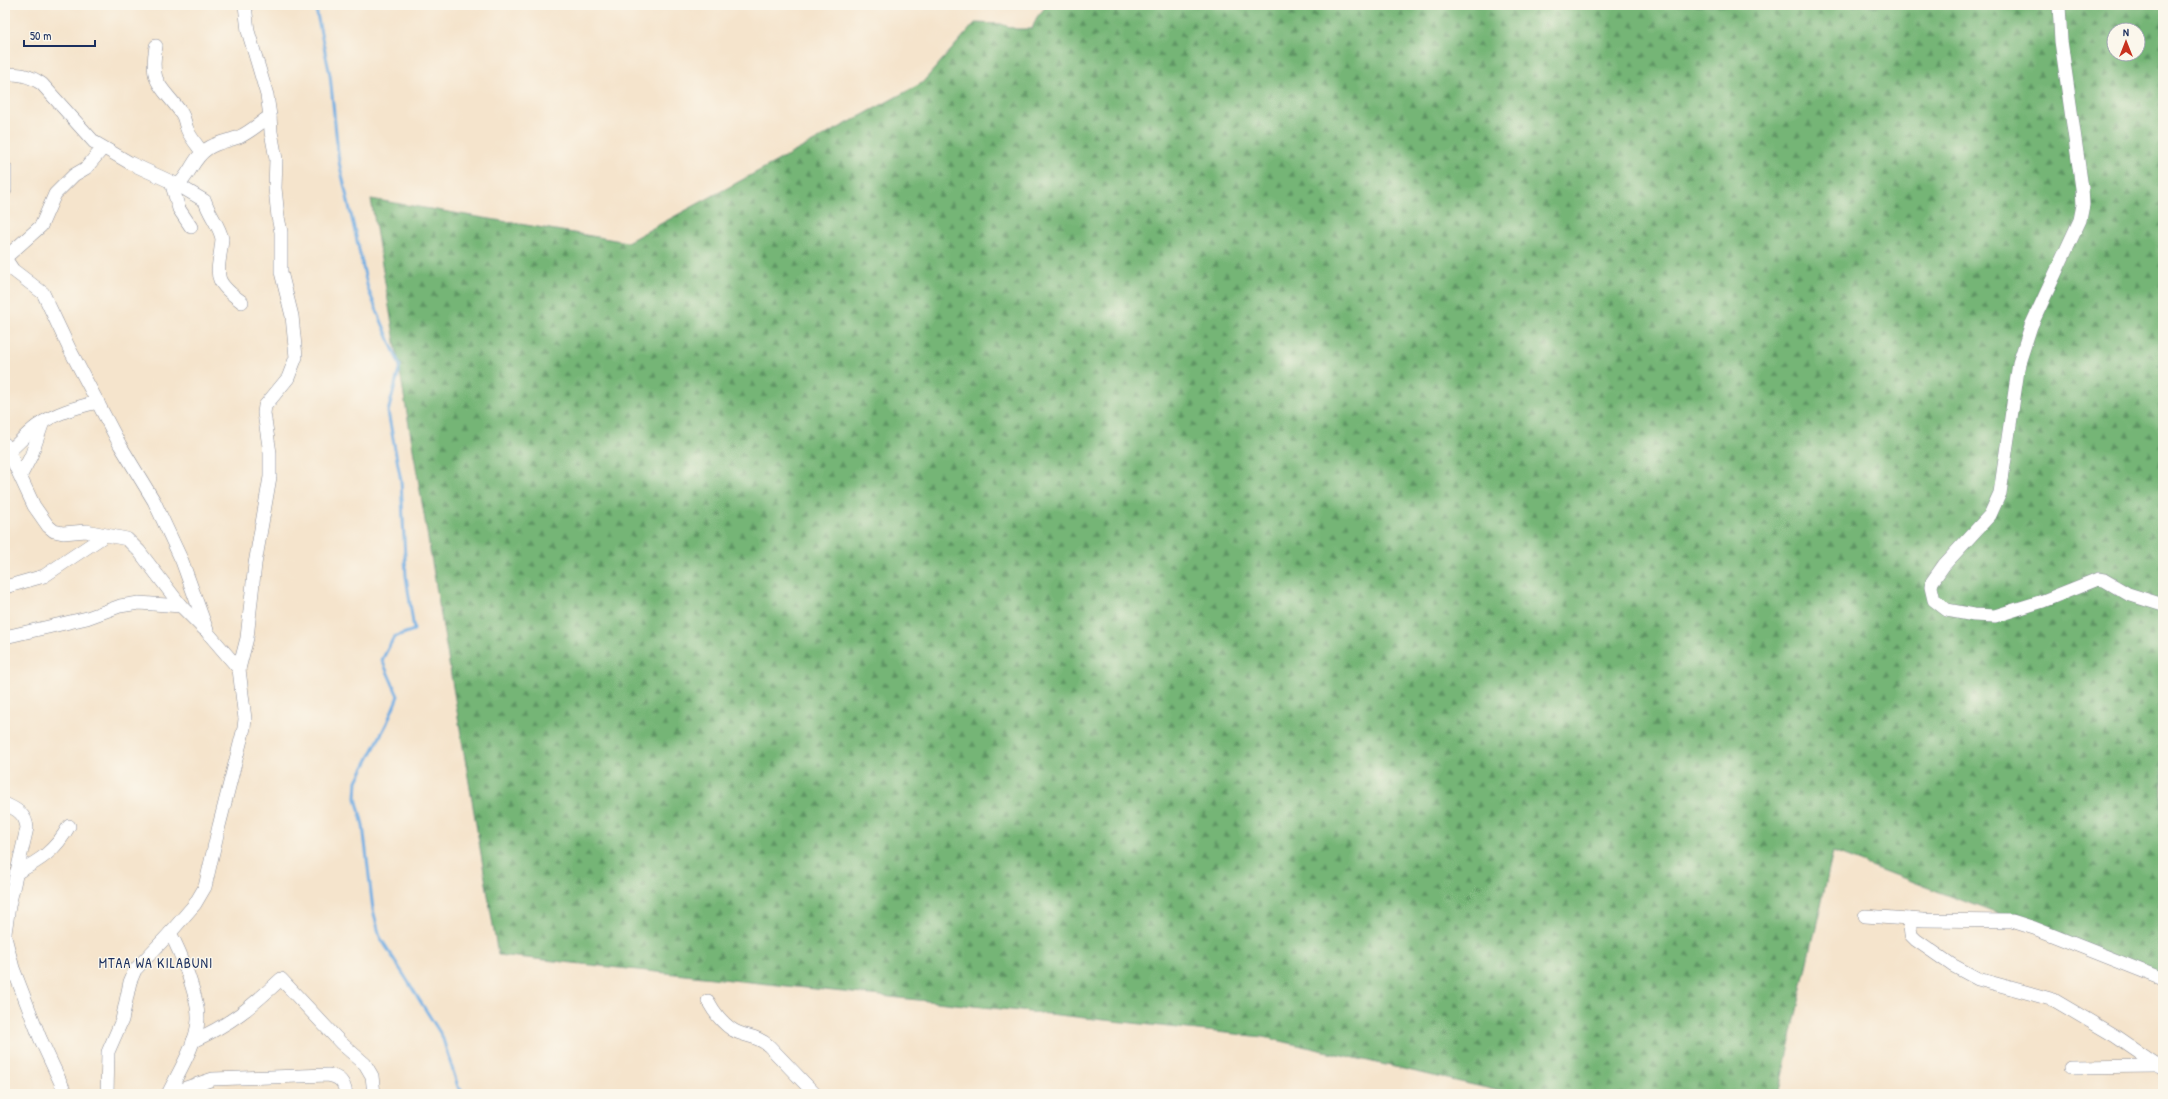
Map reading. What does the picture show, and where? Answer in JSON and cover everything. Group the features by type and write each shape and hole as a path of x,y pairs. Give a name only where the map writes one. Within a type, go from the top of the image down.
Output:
{"street":[{"path":"107,1094 108,1052 122,1020 130,982 135,970 195,904 206,887 219,826 244,728 245,719 239,669 247,638 255,564 269,490 270,453 264,413 266,406 288,378 296,357 292,316 284,288 281,265 281,232 277,207 276,158 271,132 267,95 248,31 245,5"},
{"path":"2059,5 2061,40 2082,188 2083,205 2080,220 2031,326 2021,357 2000,493 1990,515 1934,578 1931,587 1931,594 1934,600 1948,610 1974,615 1994,616 2044,601 2098,579 2104,580 2128,594 2163,605"},
{"path":"156,46 154,65 155,79 164,93 182,114 187,129 202,152"},
{"path":"5,74 23,74 31,77 42,84 90,138 103,148 205,201 208,212 221,233 222,239 218,277 225,289 242,302"},
{"path":"174,184 185,179 195,160 202,152 214,144 246,133 270,116"},
{"path":"103,148 86,168 74,175 59,189 52,198 41,226 5,258 13,270 43,293 69,348 120,445 154,501 182,561 208,633"},
{"path":"5,170 5,190"},
{"path":"174,184 178,209 190,227"},
{"path":"98,402 71,409 43,422 6,450 21,476 40,516 54,531 63,533 86,531 104,536 122,537 132,543 182,606 239,669"},
{"path":"21,476 31,456 43,422"},
{"path":"5,587 44,576 104,536"},
{"path":"5,637 87,618 120,606 139,603 182,606"},
{"path":"5,804 21,813 27,823 5,933"},
{"path":"16,873 42,859 54,850 69,826"},
{"path":"1865,916 1910,919 2012,921 2034,928 2163,979"},
{"path":"1910,919 1911,935 1952,965 1990,983 2054,1000 2115,1036 2160,1067"},
{"path":"168,1094 193,1041 198,1020 196,1006 183,958 170,933"},
{"path":"5,937 13,968 40,1038 66,1094"},
{"path":"193,1041 214,1032 244,1012 281,979 341,1043 365,1064 372,1076 374,1094"},
{"path":"708,1001 713,1010 733,1030 762,1040 769,1046 814,1094"},
{"path":"2070,1067 2160,1067"},
{"path":"168,1094 213,1079 328,1075 337,1076 344,1084 346,1094"}],"green space":[{"path":"1047,5 2163,5 2163,976 1833,852 1778,1094 1513,1094 1263,1037 498,955 371,199 627,242 922,83 975,23 1001,24 1016,29 1032,29 1037,17"}],"waterway":[{"path":"315,5 330,75 339,162 368,289 400,366 388,412 401,481 406,576 414,630 394,637 382,660 398,696 387,723 357,781 356,798 363,825 373,910 380,937 442,1036 458,1087 465,1094"}],"district":[{"name":"MTAA WA KILABUNI","path":"156,963"}]}
